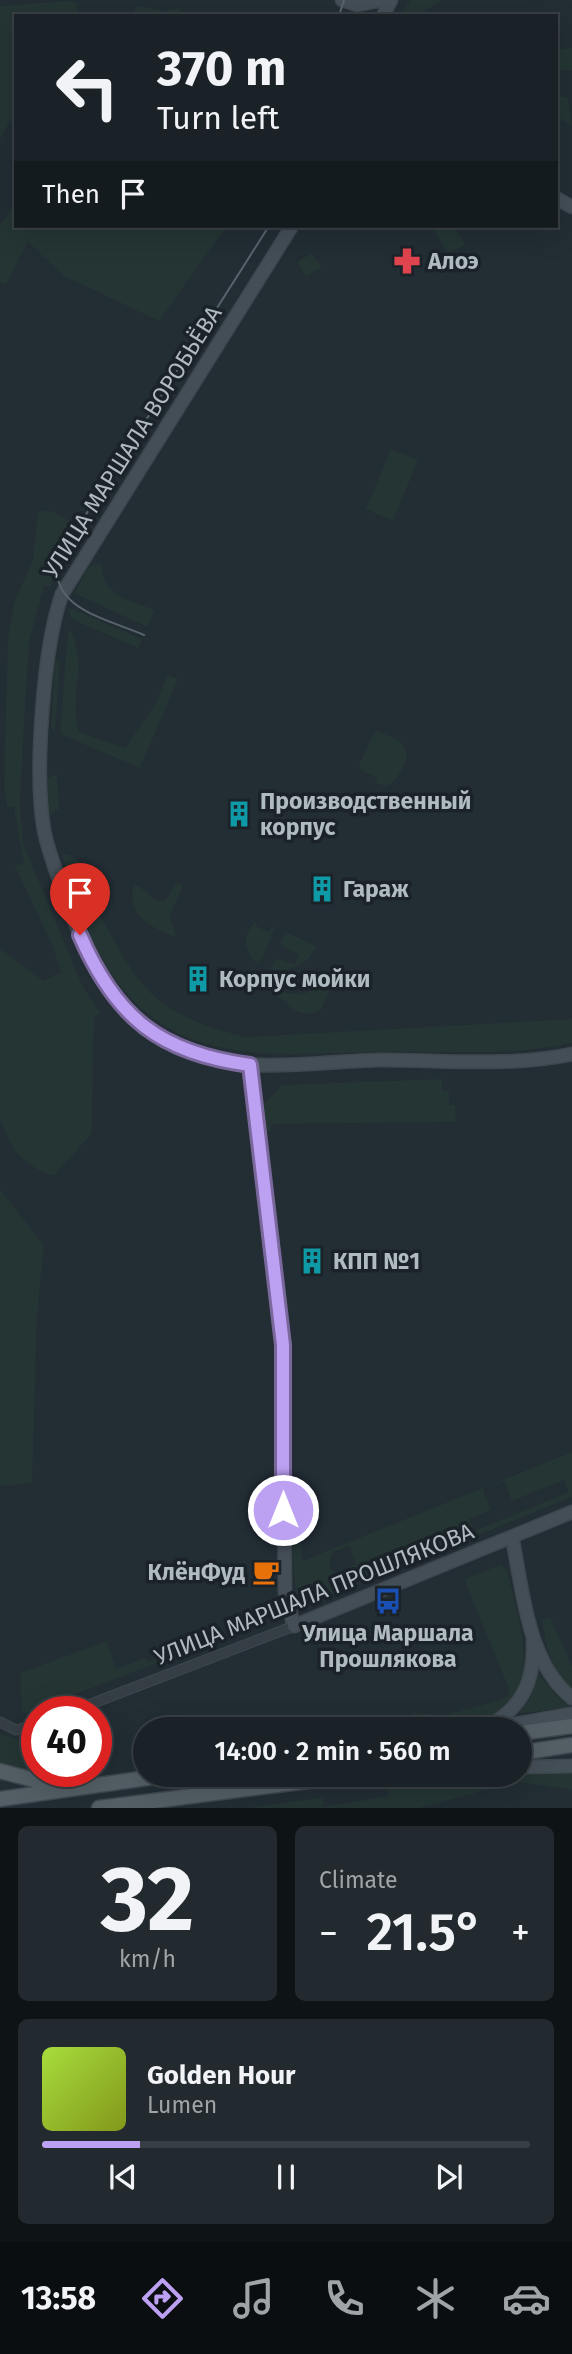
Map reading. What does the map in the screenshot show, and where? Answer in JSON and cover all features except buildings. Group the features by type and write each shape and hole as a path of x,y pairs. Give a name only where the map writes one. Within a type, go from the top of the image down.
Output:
{"main road":[{"path":"532,1731 572,1726"},
{"path":"532,1751 572,1745"},
{"path":"0,1770 34,1780 116,1782"},
{"path":"0,1800 133,1780"},
{"path":"99,1808 262,1787"}],"street":[{"path":"344,2 365,5 383,0"},
{"name":"УЛИЦА МАРШАЛА ВОРОБЬЁВА","path":"291,228 62,594 50,640 42,749 41,802 48,848 73,917 104,985 131,1015 166,1042 202,1056 250,1065 365,1060 520,1060 572,1054"},
{"path":"250,1065 283,1345 285,1592 294,1626"},
{"name":"УЛИЦА МАРШАЛА ПРОШЛЯКОВА","path":"112,1696 294,1626 572,1513"},
{"path":"512,1537 533,1634 550,1674 572,1698"},
{"path":"505,1717 520,1703 533,1668 533,1634"},
{"path":"532,1721 572,1714"},
{"path":"0,1722 16,1730 21,1729"},
{"path":"532,1767 572,1766"}],"shaded area":[{"path":"411,0 442,0 421,14 401,14"},
{"path":"70,1 77,4 77,12 14,14 14,114 0,138 0,6"},
{"path":"137,6 166,11 180,8 180,14 132,14"},
{"path":"572,48 572,70 558,70 558,49"},
{"path":"558,96 568,98 572,126 558,118"},
{"path":"14,205 14,228 226,228 159,321 64,276 28,242 6,285 0,282 0,225"},
{"path":"433,228 454,228 465,244 449,254"},
{"path":"312,253 322,267 306,277 297,262"},
{"path":"391,449 418,460 393,521 366,509"},
{"path":"44,510 56,513 71,522 72,526 52,563 52,584 50,587 44,585 30,638 20,803 23,843 83,987 101,1014 94,1016 92,1133 54,1176 26,1162 9,1140 0,1119 0,948 43,981 61,972 52,944 14,865 24,864 14,807 7,807 4,786 8,639 14,603 33,560 38,513"},
{"path":"101,563 102,574 111,590 155,610 147,627 74,593 89,567"},
{"path":"68,607 142,639 138,648 71,619"},
{"path":"68,630 72,632 78,658 76,719 79,732 125,748 154,707 168,675 178,679 140,768 60,734"},
{"path":"55,659 60,661 55,731 51,728"},
{"path":"374,732 398,740 404,745 406,752 401,772 386,787 375,782 377,778 362,771 359,765"},
{"path":"57,774 59,809 48,817 45,779"},
{"path":"68,854 83,864 87,888 100,892 103,885 107,887 98,913 138,979 167,1006 205,1025 246,1037 572,1019 572,1043 528,1050 482,1052 304,1054 224,1048 188,1037 154,1019 124,990 97,950 72,892 63,855"},
{"path":"177,882 183,885 170,916 176,937 142,919 133,904 132,895 134,884 152,897 165,901"},
{"path":"256,921 256,926 269,932 272,926 275,928 259,965 250,955 246,944 248,932"},
{"path":"286,932 316,946 308,959 291,969 269,969 277,959 295,964 299,954 283,947 281,942"},
{"path":"343,958 321,1010 313,1013 299,1012 271,987 295,994 313,990"},
{"path":"442,1079 442,1091 449,1091 449,1105 455,1105 456,1122 271,1124 271,1132 265,1133 264,1104 282,1085"},
{"path":"0,1189 44,1246 37,1315 32,1483 0,1486"},
{"path":"572,1452 572,1497 314,1602 307,1602 296,1595 291,1524 300,1513 302,1561","holes":["564,1480 569,1492 474,1531 469,1519 491,1510 483,1489 504,1481 512,1501","349,1546 356,1564 336,1572 331,1570 329,1564 333,1552"]},
{"path":"500,1565 507,1570 521,1628 524,1669 519,1687 509,1703 488,1717 440,1717 508,1696 509,1689 464,1579"},
{"path":"550,1617 572,1666 572,1692 559,1675 548,1650 542,1620"},
{"path":"107,1641 116,1669 145,1658 148,1662 157,1659 158,1663 70,1696 21,1696 20,1673"},
{"path":"538,1674 559,1699 572,1707 517,1714 530,1699"},
{"path":"413,1713 432,1714 433,1717 413,1717"},
{"path":"0,1733 21,1740 21,1769 0,1763"},
{"path":"572,1770 572,1790 532,1784 532,1771"},
{"path":"388,1787 490,1787 418,1808 251,1808 323,1797 323,1807 389,1796"}],"tram line":[{"path":"340,14 344,0"},
{"path":"144,635 98,617 70,600 61,588 57,574 59,557 268,228"}],"place":[{"name":"Алоэ","path":"407,261"},
{"name":"Производственный корпус","path":"239,814"},
{"name":"Гараж","path":"322,889"},
{"name":"Корпус мойки","path":"198,979"},
{"name":"КПП №1","path":"312,1261"},
{"name":"КлёнФуд","path":"266,1572"},
{"name":"Улица Маршала Прошлякова","path":"388,1601"}],"route":[{"path":"80,935 98,976 112,995 156,1036 188,1052 220,1061 250,1065 251,1093 283,1345 283,1510"}]}
